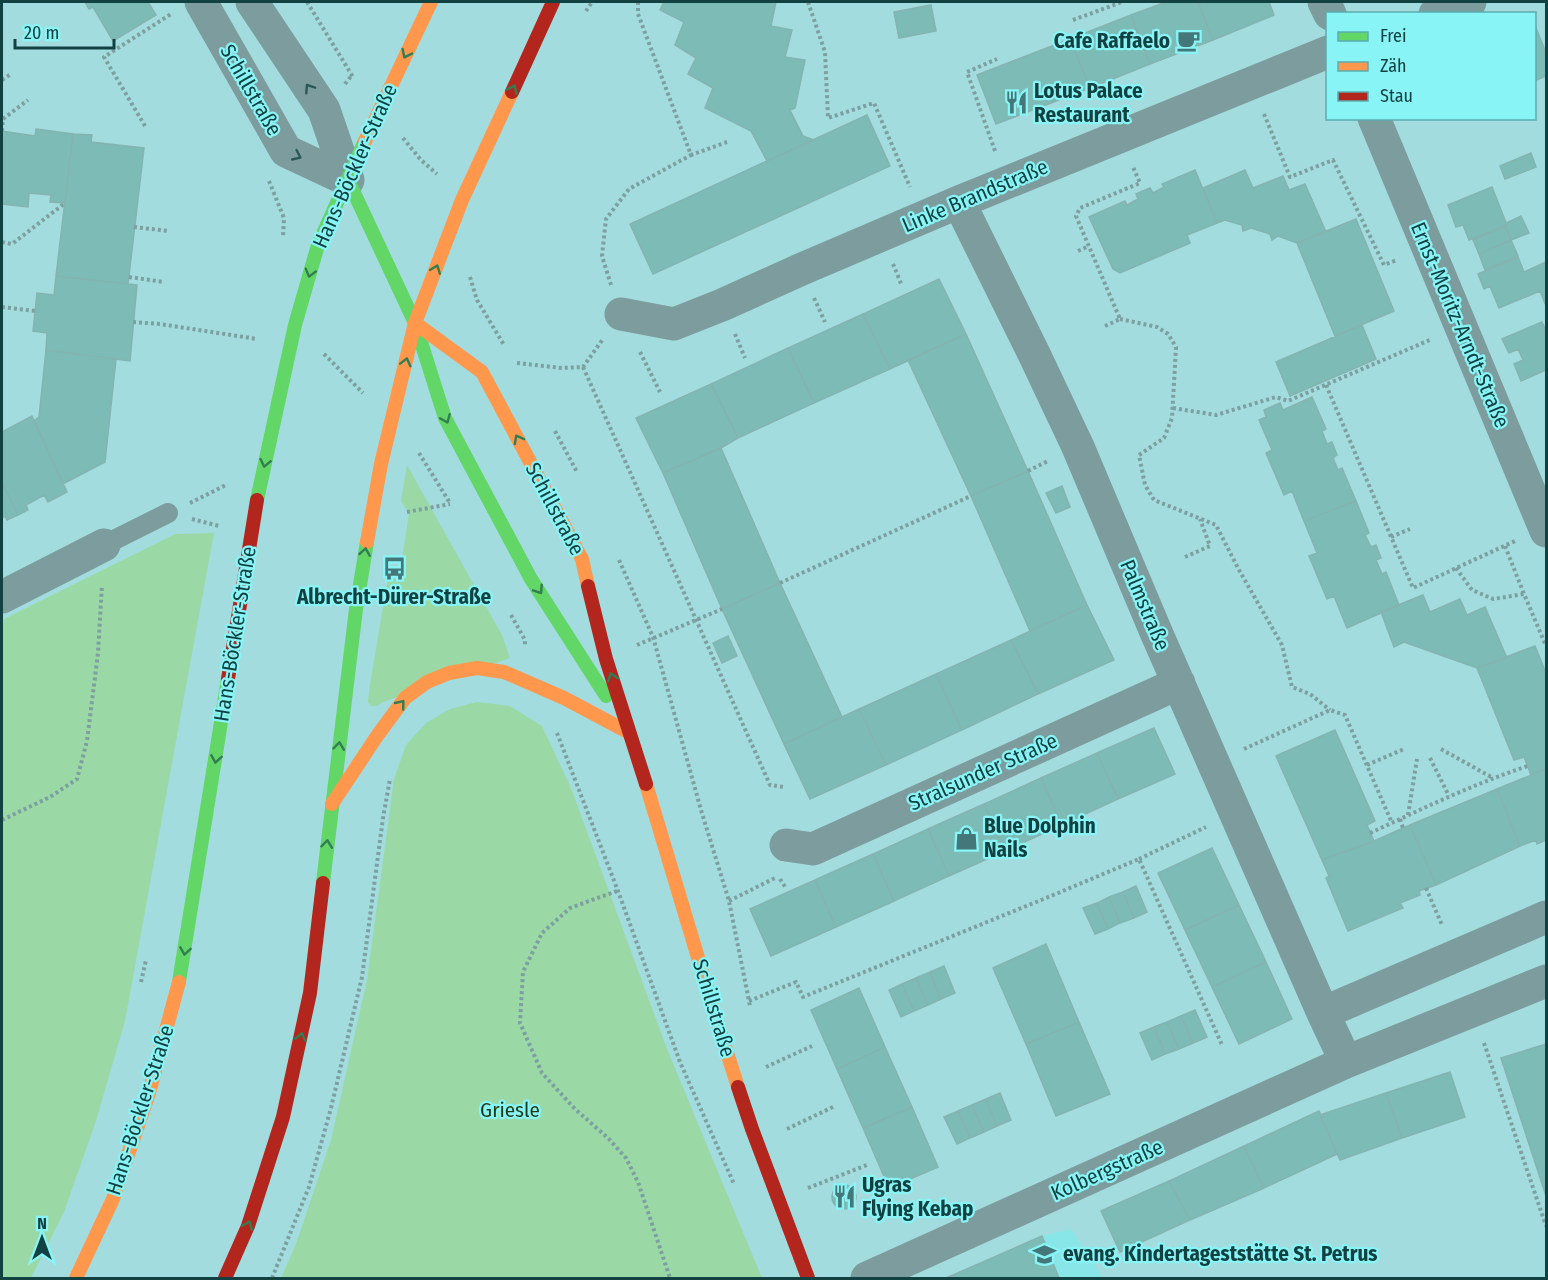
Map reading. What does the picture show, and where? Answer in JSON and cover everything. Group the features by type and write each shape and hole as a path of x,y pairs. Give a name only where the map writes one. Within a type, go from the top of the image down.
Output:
{"main road":[{"name":"Hans-Böckler-Straße","path":"76,1278 113,1199 149,1093 181,973 253,518 295,326 318,245 379,109 431,2"},
{"path":"225,1278 248,1226 283,1117 310,993 356,609 381,464 415,323 462,200 553,2"},
{"name":"Schillstraße","path":"348,180 415,323 444,418 531,579 630,733"},
{"name":"Schillstraße","path":"415,323 482,372 582,559 606,660 735,1076 808,1278"},
{"path":"332,804 405,698 427,682 449,673 477,668 504,672 564,698 630,733"}],"street":[{"name":"Schillstraße","path":"252,2 324,110 348,180"},
{"path":"1441,12 1470,2"},
{"name":"Schillstraße","path":"188,7 286,151 348,180"},
{"name":"Linke Brandstraße","path":"621,314 674,324 959,202 1326,53"},
{"name":"Ernst-Moritz-Arndt-Straße","path":"1375,120 1545,529"},
{"name":"Palmstraße","path":"959,202 1069,427 1323,1013"},
{"path":"2,597 104,545"},
{"name":"Stralsunder Straße","path":"786,845 813,849 1179,683"},
{"path":"1346,1062 1323,1013 1546,917"},
{"name":"Kolbergstraße","path":"867,1278 1346,1062 1546,981"}],"lane":[{"path":"104,545 168,513"}],"path":[{"path":"308,2 352,75 421,160 437,174"},
{"path":"638,2 638,14 691,155"},
{"path":"808,2 825,52 828,117 874,103 923,218"},
{"path":"1072,20 1122,2"},
{"path":"145,126 104,57 188,7"},
{"path":"997,59 967,72 1006,183"},
{"path":"2,80 11,74"},
{"path":"1252,83 1290,177 1333,160 1384,265 1428,248"},
{"path":"2,131 3,119 28,100"},
{"path":"1120,136 1140,183 1080,208 1076,216 1120,319"},
{"path":"583,367 621,314 602,256 606,219 629,189 691,155 727,142"},
{"path":"2,242 12,244 65,203"},
{"path":"134,227 169,231"},
{"path":"1078,251 1089,246"},
{"path":"129,277 164,282"},
{"path":"2,307 35,310"},
{"path":"1105,326 1120,319 1157,327 1168,334 1176,347 1172,418 1164,438 1139,455 1145,485 1154,500 1216,525 1282,645 1293,687 1310,694 1330,710 1345,715 1392,823"},
{"path":"133,322 259,339"},
{"path":"295,326 392,419 417,449 450,504 404,513"},
{"path":"1173,408 1216,415 1276,397 1288,401 1461,327"},
{"path":"517,363 562,368 583,367"},
{"path":"583,367 770,785 784,787"},
{"path":"1326,385 1413,588 1545,529"},
{"path":"168,513 230,483"},
{"path":"780,583 971,496"},
{"path":"1185,557 1210,546 1200,518"},
{"path":"1391,537 1410,529"},
{"path":"2,820 50,797 77,780 87,741 98,653 104,545"},
{"path":"1505,546 1546,646"},
{"path":"1456,568 1472,590 1493,599 1524,594"},
{"path":"508,608 525,640 526,681"},
{"path":"606,660 653,637 722,609"},
{"path":"1213,763 1330,710"},
{"path":"553,728 559,736 618,891 680,1062 734,1184"},
{"path":"1367,765 1404,748"},
{"path":"1441,749 1492,778"},
{"path":"1430,758 1449,796"},
{"path":"1408,815 1417,759"},
{"path":"1370,833 1449,796 1527,766"},
{"path":"272,1278 309,1187 331,1108 362,977 383,818 391,776"},
{"path":"749,1001 796,982 803,997 1046,898 1235,814"},
{"path":"1400,819 1403,828"},
{"path":"1138,859 1222,1046"},
{"path":"729,901 779,876 786,888"},
{"path":"1426,888 1456,956"},
{"path":"618,891 570,908 542,933 523,972 520,1023 542,1073 574,1109 608,1138 626,1158 638,1182 670,1278"},
{"path":"1473,1010 1546,1226"},
{"path":"735,1076 768,1067 812,1046"},
{"path":"757,1142 835,1106"},
{"path":"778,1198 867,1166"}],"shaded area":[{"name":"evang. Kindertageststätte St. Petrus","path":"1071,1229 1103,1278 946,1278 1042,1236"}],"green space":[{"path":"407,465 502,635 510,658 377,706 371,706 368,702 369,691 388,577 400,573 409,513 401,501"},
{"path":"214,533 125,1021 96,1121 64,1212 31,1278 2,1278 2,620 175,534"},
{"name":"Griesle","path":"477,702 510,706 542,726 571,788 667,1049 762,1278 281,1278 296,1244 331,1140 367,980 394,779 406,745 426,723 450,709"}],"building":[{"path":"85,2 148,2 156,15 113,41 93,7 89,9"},
{"path":"664,2 776,2 771,26 792,30 785,57 805,60 795,108 790,110 803,136 814,140 767,161 751,131 705,108 713,88 688,74 696,58 675,45 684,22 660,10"},
{"path":"1166,2 1198,2 1213,40 1150,64 1131,15"},
{"path":"1198,2 1269,2 1274,15 1213,40"},
{"path":"931,5 936,31 899,38 894,12"},
{"path":"1131,15 1150,64 1090,88 1070,39"},
{"path":"1536,28 1546,53 1546,76 1536,80"},
{"path":"1070,39 1090,88 996,124 977,75"},
{"path":"867,115 890,166 653,274 630,224"},
{"path":"36,129 73,134 65,203 50,202 51,195 29,193 28,207 2,204 2,131 35,136"},
{"path":"73,134 92,135 91,142 144,148 128,284 56,276"},
{"path":"1531,153 1536,167 1505,179 1500,166"},
{"path":"1195,170 1217,223 1187,235 1190,243 1120,273 1113,269 1089,217 1125,201 1127,205 1138,199 1136,194 1150,188 1153,193 1164,187 1162,184"},
{"path":"1245,170 1253,188 1283,176 1289,190 1305,184 1326,232 1297,243 1278,236 1272,240 1270,234 1251,228 1243,231 1242,225 1225,220 1217,223 1203,188"},
{"path":"1492,187 1507,225 1469,240 1463,225 1456,227 1448,205"},
{"path":"1521,216 1529,233 1511,240 1505,226 1506,223"},
{"path":"1356,219 1394,311 1335,336 1297,243"},
{"path":"1505,226 1511,240 1479,254 1473,240"},
{"path":"1511,240 1518,256 1485,270 1479,254"},
{"path":"1518,257 1524,272 1546,262 1546,306 1540,291 1499,308 1490,286 1484,289 1478,274"},
{"path":"56,276 137,285 130,361 46,350 47,333 33,331 37,293 54,295"},
{"path":"939,279 966,334 890,369 863,314"},
{"path":"863,314 890,369 814,403 788,348"},
{"path":"1542,322 1546,331 1546,370 1521,381 1514,364 1523,360 1518,349 1509,353 1502,339"},
{"path":"1362,325 1376,359 1290,396 1276,362"},
{"path":"966,334 1028,471 971,496 908,360"},
{"path":"788,348 814,403 738,438 711,384"},
{"path":"46,350 116,359 105,462 63,484 34,421 39,417"},
{"path":"711,384 738,438 721,448 663,473 636,418"},
{"path":"1312,397 1326,429 1322,431 1327,444 1332,442 1337,455 1333,458 1338,470 1342,468 1356,501 1304,521 1292,491 1284,495 1266,453 1272,450 1259,420 1266,417 1264,410 1280,403 1283,410"},
{"path":"32,416 67,492 48,502 44,495 26,505 28,510 18,515 2,482 2,432"},
{"path":"721,448 780,583 722,609 663,473"},
{"path":"1028,471 1087,605 1030,631 971,496"},
{"path":"2,482 18,515 7,520 5,516 2,518"},
{"path":"1062,486 1070,507 1056,513 1046,493"},
{"path":"1356,501 1369,533 1365,535 1371,547 1376,545 1381,558 1376,560 1382,574 1386,572 1399,605 1347,628 1334,596 1327,599 1309,556 1317,553 1304,521"},
{"path":"780,583 842,717 784,744 722,609"},
{"path":"1423,595 1430,612 1460,599 1467,615 1485,607 1507,658 1477,668 1404,642 1394,647 1381,612"},
{"path":"1087,605 1114,660 1038,694 1011,640"},
{"path":"728,636 737,656 722,663 713,643"},
{"path":"1011,640 1038,694 962,730 936,674"},
{"path":"1535,646 1546,673 1546,769 1531,775 1524,757 1514,760 1477,668"},
{"path":"936,674 962,730 886,765 859,709"},
{"path":"859,709 886,765 810,799 784,744"},
{"path":"1154,728 1175,774 1118,799 1097,753"},
{"path":"1335,730 1375,821 1367,825 1374,841 1322,860 1276,756"},
{"path":"1097,753 1118,799 1062,825 1041,778"},
{"path":"1546,769 1546,840 1537,844 1536,840 1520,846 1497,789"},
{"path":"1041,778 1062,825 1005,851 984,804"},
{"path":"1497,789 1520,846 1436,885 1410,825"},
{"path":"984,804 1005,851 949,876 928,829"},
{"path":"1410,825 1436,885 1419,891 1420,895 1400,903 1403,908 1348,931 1326,878 1329,876 1322,860"},
{"path":"928,829 949,876 894,901 873,854"},
{"path":"1212,848 1239,905 1185,930 1158,873"},
{"path":"873,854 894,901 836,927 815,880"},
{"path":"815,880 836,927 771,956 750,909"},
{"path":"1136,886 1147,912 1134,918 1123,892"},
{"path":"1123,892 1134,918 1120,923 1109,897"},
{"path":"1109,897 1120,923 1108,929 1097,903"},
{"path":"1097,903 1108,929 1095,934 1083,908"},
{"path":"1239,905 1266,962 1212,987 1185,930"},
{"path":"1046,944 1079,1022 1026,1044 993,968"},
{"path":"1266,962 1292,1019 1239,1044 1212,987"},
{"path":"944,966 955,993 941,999 930,972"},
{"path":"930,972 941,999 928,1005 916,978"},
{"path":"916,978 928,1005 914,1011 902,984"},
{"path":"902,984 914,1011 901,1017 889,990"},
{"path":"859,988 885,1047 837,1069 811,1010"},
{"path":"1195,1010 1207,1037 1193,1043 1181,1016"},
{"path":"1181,1016 1193,1043 1179,1049 1167,1022"},
{"path":"1079,1022 1110,1094 1056,1116 1026,1044"},
{"path":"1167,1022 1179,1049 1165,1054 1154,1027"},
{"path":"1154,1027 1165,1054 1152,1060 1140,1033"},
{"path":"1546,1044 1546,1196 1501,1058"},
{"path":"885,1047 912,1107 863,1128 837,1069"},
{"path":"1450,1072 1465,1117 1402,1138 1386,1093"},
{"path":"1000,1093 1011,1120 997,1126 986,1099"},
{"path":"1386,1093 1402,1138 1340,1160 1320,1115"},
{"path":"986,1099 997,1126 984,1132 972,1105"},
{"path":"972,1105 984,1132 970,1138 958,1111"},
{"path":"912,1107 938,1167 889,1188 863,1128"},
{"path":"958,1111 970,1138 957,1144 944,1117"},
{"path":"1319,1111 1337,1154 1264,1188 1244,1146"},
{"path":"1244,1146 1264,1188 1190,1220 1169,1181"},
{"path":"1169,1181 1190,1220 1120,1252 1101,1211"},
{"name":"Ugras Flying Kebap","path":"844,1185 849,1186 855,1192 855,1202 849,1208 844,1209 839,1208 833,1202 832,1197 833,1192 839,1186"},
{"path":"1042,1236 1059,1278 946,1278 960,1272"}],"traffic: fast":[{"path":"257,500 295,325 318,245 365,141"},
{"path":"348,180 415,323 445,418 531,579 606,696"},
{"path":"323,883 356,609 367,542"},
{"path":"179,982 228,679"}],"traffic: slow":[{"path":"365,141 431,2"},
{"path":"367,542 381,464 415,323 462,200 512,92"},
{"path":"415,323 482,372 582,559 588,586"},
{"path":"332,804 405,698 427,682 449,673 477,668 504,672 564,698 628,732"},
{"path":"646,784 738,1087"},
{"path":"76,1278 113,1199 149,1093 179,982"}],"traffic: jam":[{"path":"512,92 553,2"},
{"path":"228,679 257,500"},
{"path":"588,586 606,659 646,784"},
{"path":"225,1278 248,1226 283,1117 310,993 323,883"},
{"path":"738,1087 808,1278"}],"place":[{"name":"Cafe Raffaelo","path":"1188,41"},
{"name":"Lotus Palace Restaurant","path":"1016,103"},
{"name":"Albrecht-Dürer-Straße","path":"394,569"},
{"name":"Blue Dolphin Nails","path":"966,838"},
{"name":"Ugras Flying Kebap","path":"844,1197"},
{"name":"evang. Kindertageststätte St. Petrus","path":"1045,1254"}]}
